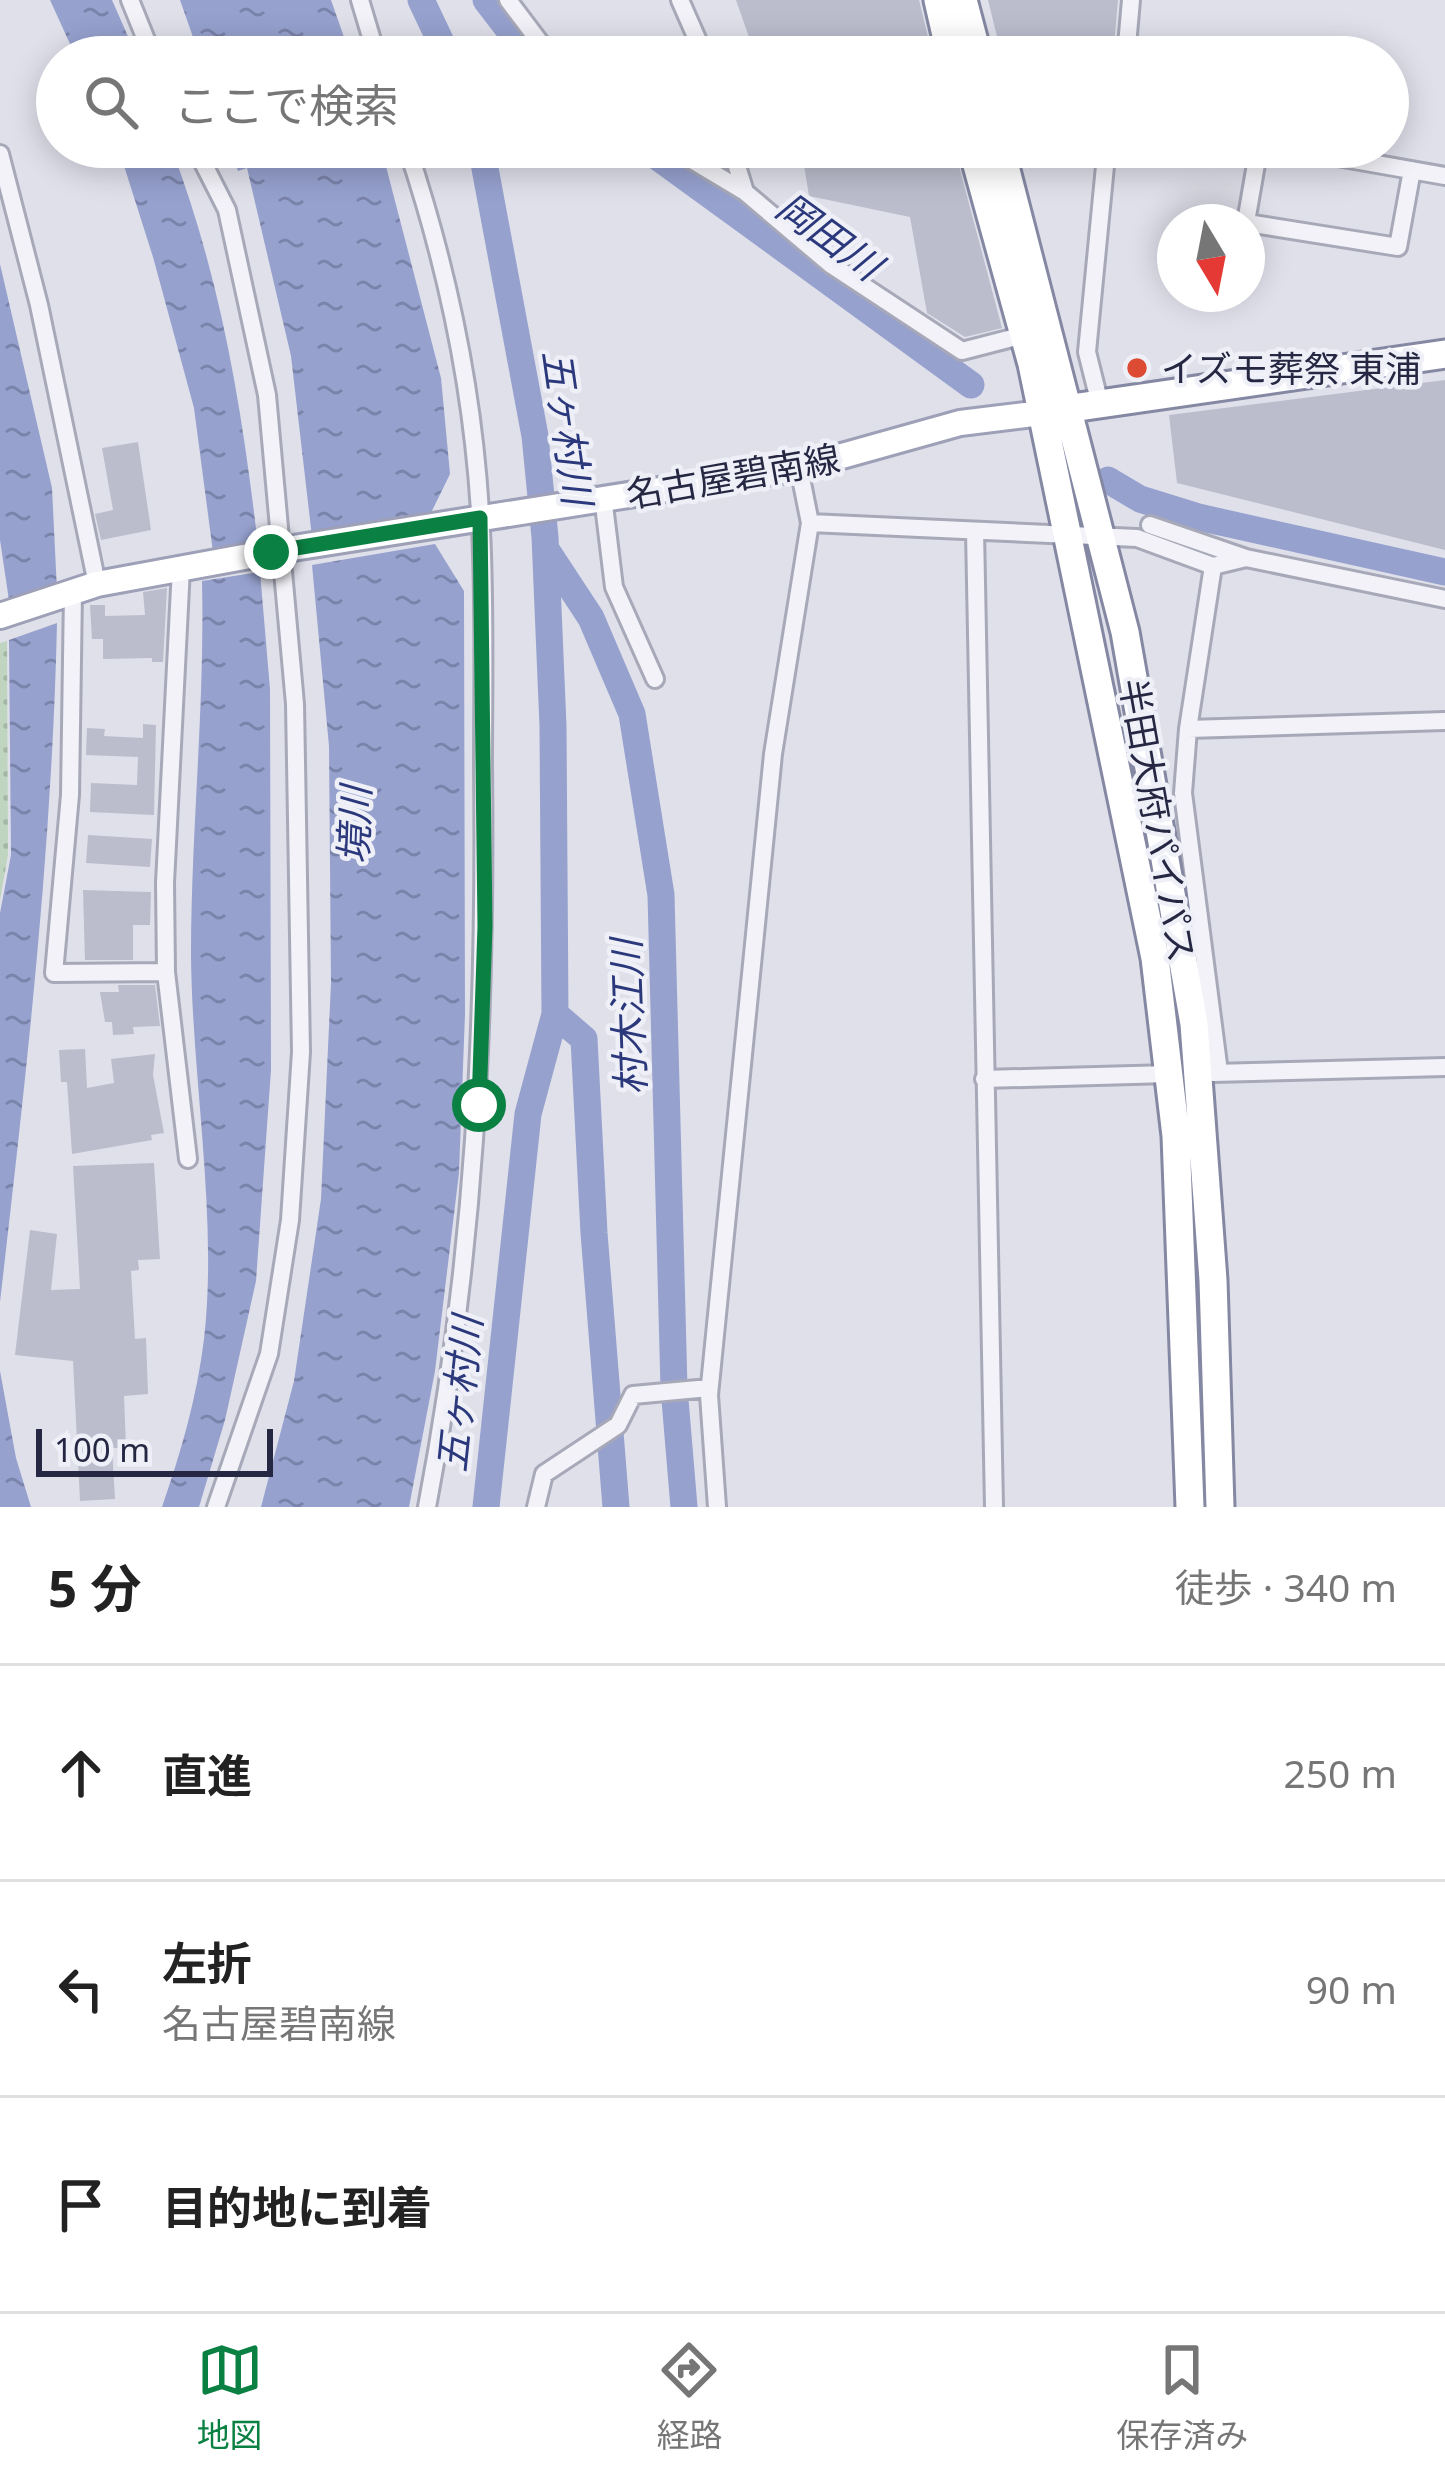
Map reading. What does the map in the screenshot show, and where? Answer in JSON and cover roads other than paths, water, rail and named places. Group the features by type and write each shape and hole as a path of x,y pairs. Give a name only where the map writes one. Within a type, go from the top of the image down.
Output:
{"highway":[{"path":"938,0 947,36"},
{"path":"963,0 972,36"},
{"name":"半田大府パイパス","path":"979,168 1055,411 1100,535 1125,632 1210,1073 1220,1507"},
{"name":"半田大府パイパス","path":"1004,168 1034,333"},
{"path":"1055,411 1445,354"},
{"name":"半田大府パイパス","path":"1055,411 1067,534 1156,958 1176,1136 1190,1507"}],"main road":[{"name":"名古屋碧南線","path":"0,616 85,588 185,567 799,468 961,423 1055,411"}],"street":[{"path":"130,0 144,36"},
{"path":"360,0 370,36"},
{"path":"508,0 535,36"},
{"path":"680,0 696,36"},
{"path":"1128,36 1131,0"},
{"path":"0,154 39,305 85,588 54,973 166,972"},
{"path":"206,168 227,211 268,395 295,704 300,1005 290,1220 269,1354 216,1507"},
{"path":"413,168 439,258 469,400 480,517 485,926 482,1061 465,1267 452,1377 427,1507"},
{"path":"705,168 745,192 830,264 962,351 1034,333"},
{"path":"738,168 745,192"},
{"path":"1100,404 1087,352 1105,168"},
{"path":"1250,204 1256,168"},
{"path":"1401,168 1445,176"},
{"path":"1265,225 1398,247 1412,170"},
{"path":"709,1395 770,777 811,523 799,468"},
{"path":"603,497 614,587 655,680"},
{"path":"811,523 1100,535 1137,538 1213,566 1246,558"},
{"path":"1150,525 1246,558 1445,599"},
{"path":"975,531 994,1507"},
{"path":"1213,566 1188,729 1184,793 1210,1073 1445,1067"},
{"path":"185,567 165,883 166,972 188,1159"},
{"path":"1188,729 1445,722"},
{"path":"984,1079 1169,1074"},
{"path":"536,1507 544,1474 618,1425 633,1395 709,1388 717,1507"}],"water":[{"path":"50,0 112,0 128,36 66,36"},
{"path":"180,0 331,0 344,36 193,36"},
{"path":"125,168 178,168 227,344 258,546 213,552 194,408"},
{"path":"247,168 386,168 441,378 450,474 428,519 312,537 291,356"},
{"path":"0,264 52,488 57,591 10,607 0,540"},
{"name":"境川","path":"435,544 464,591 465,1014 459,1173 435,1371 409,1507 261,1507 294,1381 321,1199 331,983 329,746 312,565"},
{"path":"260,572 270,689 271,1070 256,1281 225,1420 199,1507 162,1507 197,1382 208,1293 191,955 202,581"},
{"path":"57,623 44,878 0,1302 0,913 11,855 9,640"},
{"path":"0,1371 16,1458 31,1507 0,1507"}],"waterway":[{"name":"五ヶ村川","path":"421,0 438,36"},
{"name":"岡田川","path":"486,0 514,36"},
{"name":"五ヶ村川","path":"485,168 535,436 545,537 553,726 555,1014 528,1114 486,1507"},
{"name":"岡田川","path":"673,168 971,385"},
{"name":"岡田川","path":"1108,480 1140,499 1198,517 1445,572"},
{"name":"村木江川","path":"547,551 591,618 632,714 661,895 674,1388 684,1507"},
{"path":"555,1014 584,1039 616,1507"}],"place":[{"name":"イズモ葬祭 東浦","path":"1137,368"}]}
